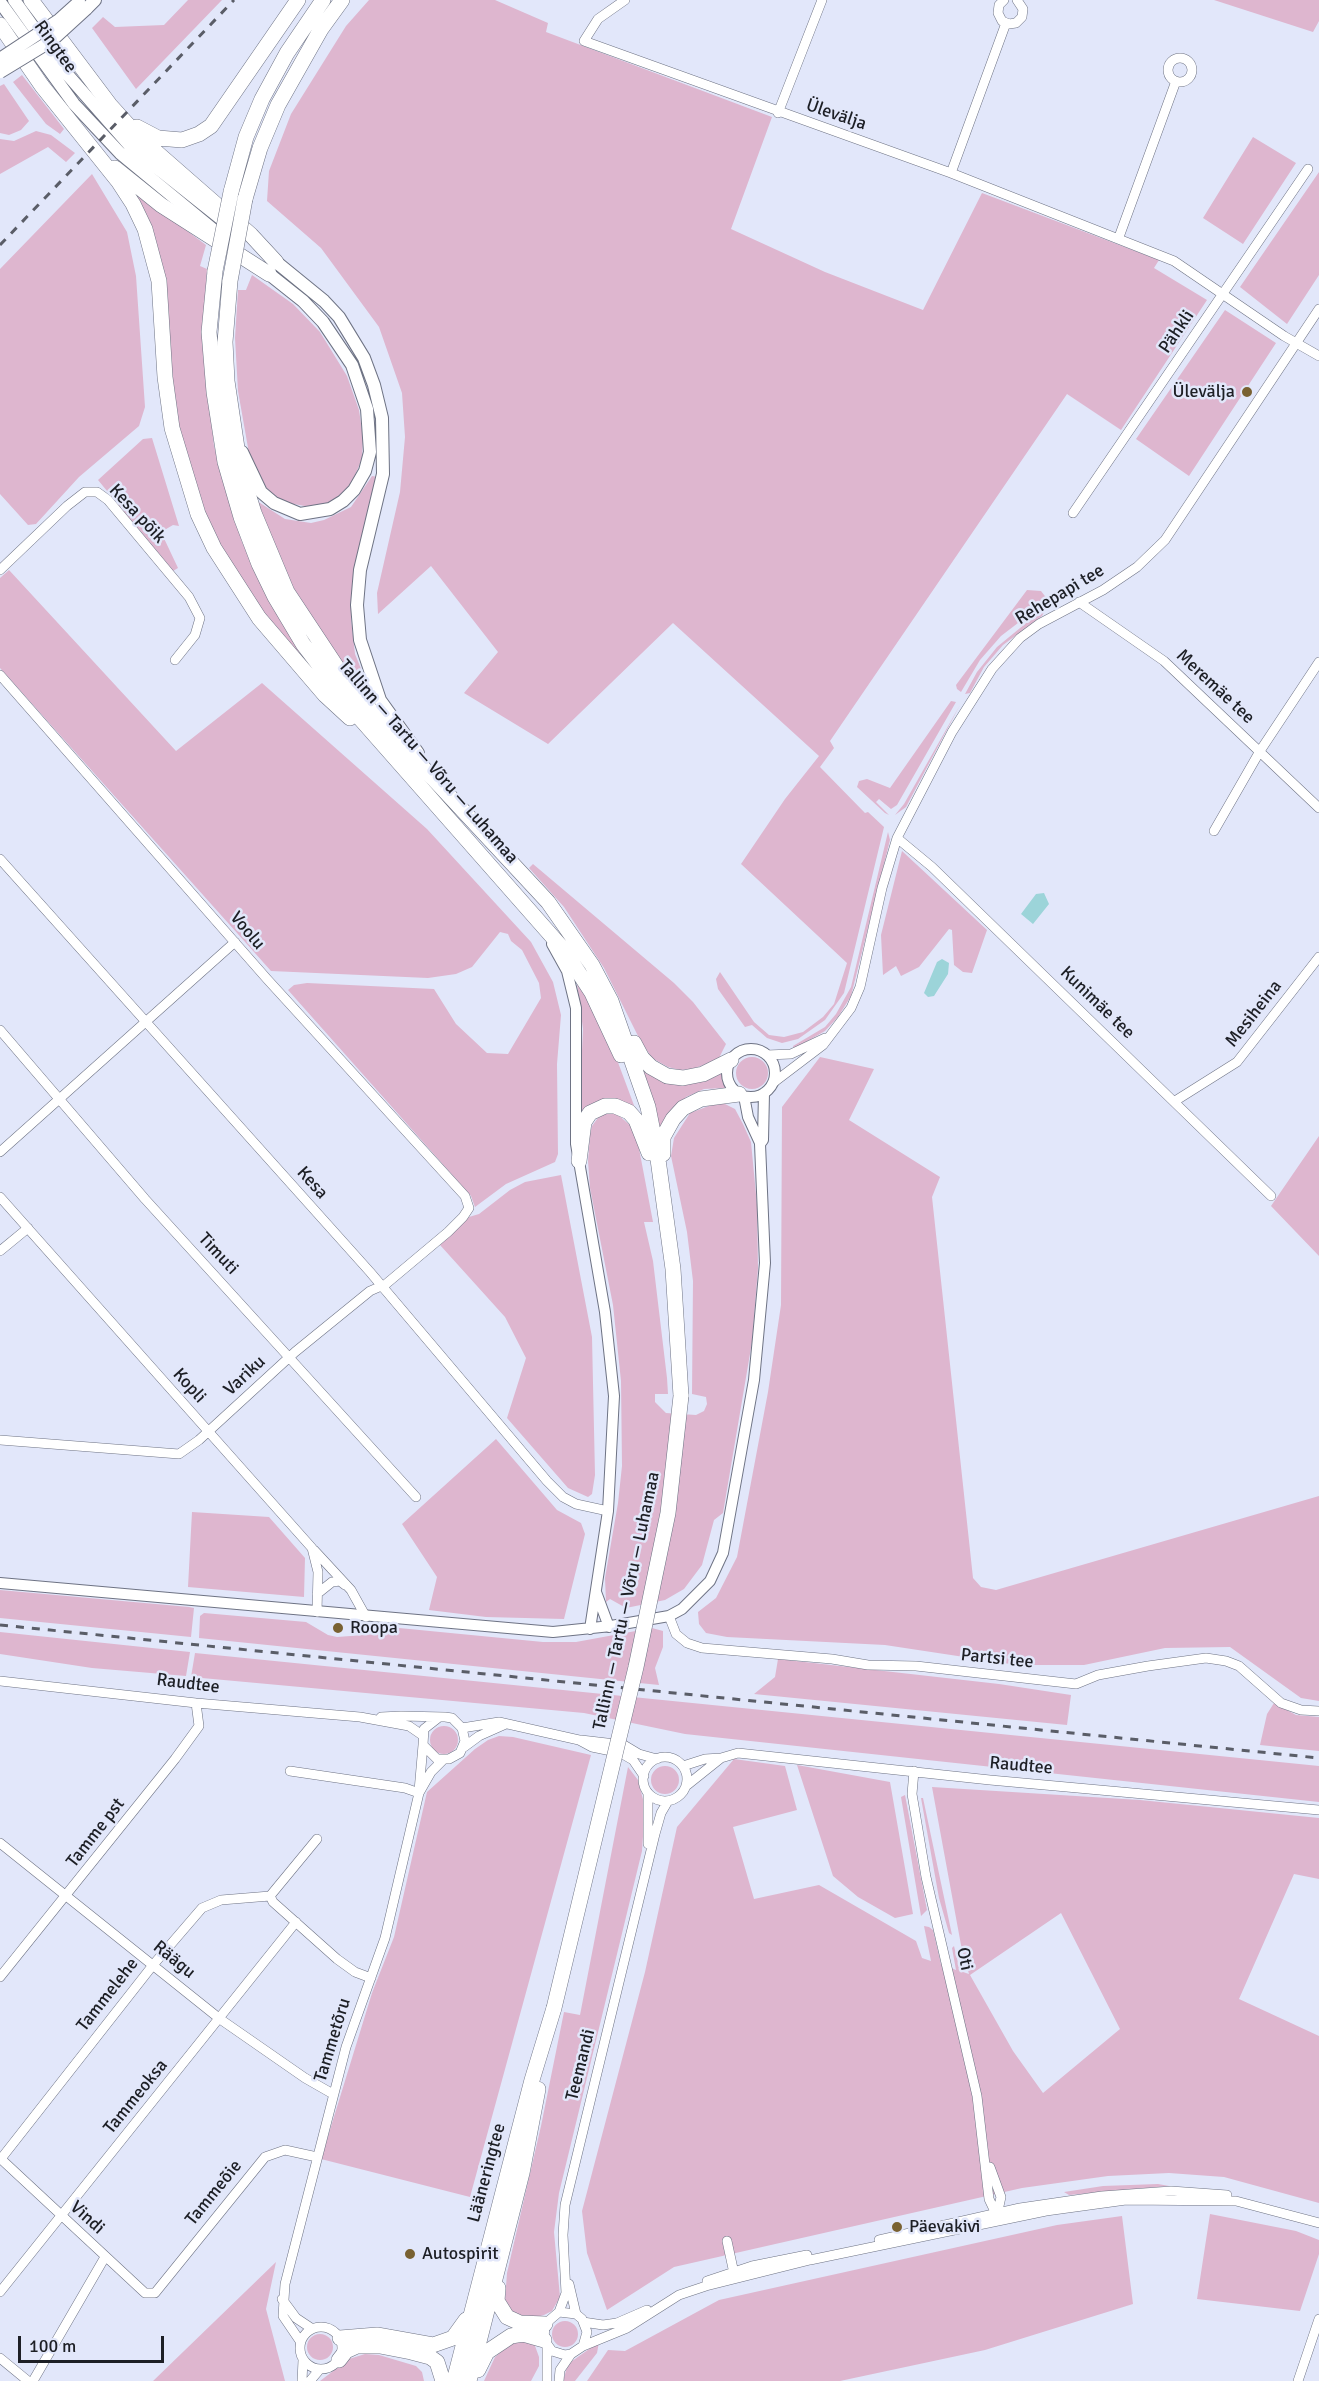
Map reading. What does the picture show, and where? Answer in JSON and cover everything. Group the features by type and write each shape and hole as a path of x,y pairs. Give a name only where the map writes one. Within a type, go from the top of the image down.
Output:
{"highway":[{"path":"86,108 144,133 171,139 190,138 199,134 221,115 250,67 298,0"},
{"name":"Tallinn — Tartu — Võru — Luhamaa","path":"323,0 287,53 262,99 246,137 231,192 215,271 209,332 214,392 225,462 241,517 259,564 303,644 358,716 530,908 564,950 586,984 620,1052 641,1107 663,1196"},
{"name":"Tallinn — Tartu — Võru — Luhamaa","path":"342,0 321,29 278,105 260,148 234,246 225,342 230,410 240,468 254,513 287,592 338,669 375,716 465,809 548,902 592,965 611,1001 648,1107 674,1280 681,1396 666,1524 636,1667 554,2008"},
{"path":"33,2 133,204 152,250 163,309 165,377 172,428 198,514 214,548 242,594 276,639 325,695 401,764"},
{"path":"3,30 86,108 139,137 273,268"},
{"path":"86,108 110,163 161,205 273,268"},
{"path":"611,1001 642,1058 651,1067 667,1076 683,1078 703,1074 731,1060"},
{"path":"663,1196 663,1137 673,1119 683,1108 701,1099 742,1095"},
{"path":"579,1161 582,1131 590,1113 605,1106 623,1108 636,1120 646,1142 663,1196"},
{"name":"Lääneringtee","path":"454,2381 532,2080 554,2008"},
{"name":"Lääneringtee","path":"471,2381 522,2173 544,2045"},
{"path":"500,2261 497,2301 500,2308 514,2322 545,2324"},
{"path":"340,2338 376,2335 433,2345 446,2343 464,2324 481,2271"},
{"path":"471,2381 487,2352 511,2336 523,2334 545,2343"},
{"path":"339,2360 346,2351 357,2346 380,2346 411,2352 430,2357 436,2362 443,2381"}],"main road":[{"name":"Ringtee","path":"14,0 86,108"},
{"name":"Ringtee","path":"0,2 86,108"},
{"path":"0,59 85,3"},
{"path":"0,72 51,41 85,3"},
{"path":"230,410 244,458 256,483 274,503 286,510 300,514 330,509 354,490 365,471 370,433 361,385 352,365 323,322 273,268"},
{"path":"273,268 324,301 339,317 364,358 374,385 382,418 383,474 360,570 357,606 360,640 380,700 403,734 465,809"}],"street":[{"name":"Ülevälja","path":"625,0 597,20 584,41 778,113 951,173 1007,197 1119,237 1174,261 1296,344 1319,356"},
{"path":"778,113 822,0"},
{"path":"1004,0 999,5 998,13 1006,23"},
{"path":"1006,23 1016,23 1022,17 1023,9 1017,0"},
{"path":"951,173 1006,23"},
{"path":"1119,237 1176,81"},
{"name":"Pähkli","path":"1073,513 1308,169"},
{"name":"Rehepapi tee","path":"773,1083 823,1044 851,1008 860,987 882,888 897,838 952,732 992,669 1020,638 1137,567 1165,540 1319,309"},
{"name":"Kesa põik","path":"0,570 67,506 85,492 97,492 108,500 189,597 200,618 195,635 175,660"},
{"name":"Meremäe tee","path":"1079,602 1164,661 1319,808"},
{"path":"1214,831 1260,751 1319,662"},
{"name":"Voolu","path":"0,675 235,942 465,1196 469,1208"},
{"name":"Kunimäe tee","path":"897,838 932,867 1271,1196"},
{"name":"Kesa","path":"0,859 146,1021 213,1100 381,1284 547,1482 563,1497 576,1504 608,1511"},
{"path":"530,908 559,957 573,991 576,1030 575,1118 579,1161 605,1312 615,1396 608,1511 590,1629"},
{"path":"0,1152 235,942"},
{"name":"Mesiheina","path":"1175,1101 1237,1062 1319,957"},
{"name":"Timuti","path":"0,1030 145,1199 416,1497"},
{"name":"Rehepapi tee","path":"767,1055 791,1054 829,1036"},
{"path":"760,1144 763,1140 764,1094 773,1083 775,1068 767,1055 750,1049 736,1055 731,1060 728,1075 733,1089 742,1095 764,1094"},
{"path":"0,1583 553,1632 609,1627 669,1616 698,1596 710,1581 723,1553 761,1324 765,1263 760,1144 748,1118 742,1095"},
{"name":"Kopli","path":"0,1197 351,1590 366,1617"},
{"name":"Variku","path":"0,1440 179,1454 208,1432 290,1357 381,1284 386,1284 448,1232 464,1217 469,1208"},
{"path":"0,1251 28,1228"},
{"path":"312,1548 318,1566 317,1612"},
{"path":"317,1594 332,1582 340,1581 351,1590"},
{"path":"596,1592 609,1627"},
{"name":"Partsi tee","path":"669,1616 676,1634 687,1643 702,1648 832,1659 868,1665 916,1666 1076,1684 1098,1675 1206,1658 1239,1666 1281,1703 1301,1710 1319,1711"},
{"name":"Raudtee","path":"0,1681 143,1695 196,1703 373,1719 409,1726 422,1735"},
{"name":"Tamme pst","path":"0,1977 68,1895 199,1726 196,1703"},
{"name":"Raudtee","path":"373,1719 401,1716 452,1718 462,1728 499,1722 579,1740 592,1747 621,1753 633,1760 644,1776"},
{"path":"438,1718 427,1724 422,1735 423,1746 431,1756 443,1760 455,1757 480,1736 506,1724"},
{"path":"462,1728 465,1734 463,1748"},
{"name":"Raudtee","path":"579,1740 590,1739 615,1743 657,1759 671,1758 683,1766 738,1752 1319,1810"},
{"name":"Tammetõru","path":"282,2299 353,2022 386,1935 419,1793 423,1746"},
{"name":"Raudtee","path":"668,1801 679,1796 686,1786 721,1758"},
{"path":"657,1759 646,1769 644,1776 648,1793 657,1800 668,1801"},
{"name":"Tammetõru","path":"419,1793 431,1772 443,1760"},
{"path":"683,1766 686,1772 686,1786"},
{"path":"290,1771 405,1788 419,1793"},
{"name":"Oti","path":"914,1771 912,1794 926,1877 977,2096 985,2153 1000,2197 998,2219"},
{"name":"Teemandi","path":"647,1867 648,1793"},
{"name":"Teemandi","path":"559,2312 565,2300 566,2273 563,2235 565,2205 647,1867 661,1813 668,1801"},
{"path":"317,1839 270,1896 273,1902 338,1959 355,1972 370,1978"},
{"name":"Räägu","path":"0,1843 68,1895 220,2019 305,2078 333,2094"},
{"name":"Tammelehe","path":"0,2160 153,1965 208,1904 221,1900 270,1896"},
{"name":"Tammeoksa","path":"0,2292 296,1922"},
{"name":"Tammeõie","path":"156,2293 265,2157 285,2150 317,2157"},
{"name":"Vindi","path":"0,2160 146,2293 156,2293"},
{"path":"998,2219 1102,2196 1171,2191 1235,2196 1319,2218"},
{"path":"583,2322 603,2325 617,2323 639,2314 686,2287 735,2277 948,2223 998,2219 1100,2203 1206,2200 1236,2201 1319,2223"},
{"path":"727,2241 735,2277"},
{"path":"33,2381 105,2257"},
{"name":"Teemandi","path":"566,2273 576,2314 583,2322"},
{"path":"559,2381 560,2370 571,2354 583,2346 627,2328 679,2295 735,2277"},
{"path":"282,2299 296,2318 311,2328 330,2328 340,2338 343,2349 339,2360 328,2368 313,2368 303,2360"},
{"path":"282,2299 283,2316 300,2341 303,2360 302,2381"},
{"path":"548,2381 545,2324 559,2312 576,2314"},
{"path":"1298,2381 1319,2319"},
{"path":"583,2322 587,2332 583,2346"},
{"path":"300,2341 311,2328"},
{"path":"545,2343 558,2354 571,2354"},
{"path":"0,2358 28,2381"},
{"path":"310,2381 320,2369"}],"shaded area":[{"path":"188,0 222,0 136,89 92,28 103,17 115,27 164,25"},
{"path":"369,0 495,0 548,23 546,32 772,117 731,229 825,272 923,310 982,193 1159,260 1154,268 1207,300 1121,430 1067,394 830,741 834,748 820,767 865,813 868,812 884,827 844,993 825,1020 798,1039 782,1043 767,1038 752,1025 745,1027 718,989 716,979 720,972 754,1022 769,1035 784,1037 803,1032 823,1017 834,1004 847,963 741,864 785,799 819,756 673,623 548,744 464,693 498,652 431,566 378,614 377,593 400,492 405,437 402,393 379,327 321,248 267,201 269,171 291,114 346,26"},
{"path":"1214,0 1319,0 1319,21 1313,32"},
{"path":"22,75 64,129 60,134 46,124 13,82"},
{"path":"4,84 29,121 21,130 9,135 0,133 0,86"},
{"path":"36,131 51,135 75,153 66,162 48,147 0,174 0,139 14,141"},
{"path":"1253,137 1296,163 1243,244 1203,218"},
{"path":"1319,172 1319,275 1287,324 1240,287"},
{"path":"92,174 127,232 136,276 145,407 139,426 79,477 36,524 28,525 0,494 0,269"},
{"path":"131,189 206,245 200,266 207,269 203,330 214,446 242,542 265,592 306,663 273,627 220,548 198,500 181,447 171,383 168,314"},
{"path":"252,275 293,304 320,332 347,376 359,410 363,437 362,459 352,482 342,495 325,504 310,507 283,502 269,492 259,480 250,459 238,391 235,338 238,290 246,290"},
{"path":"1225,310 1276,343 1189,476 1136,439"},
{"path":"152,438 179,526 173,525 161,532 178,568 173,571 98,480 143,439"},
{"path":"372,476 378,477 353,581 351,619 355,654 376,706 339,662 312,622 286,575 257,501 285,519 311,523 324,520 351,507"},
{"path":"9,570 176,751 262,683 427,829 531,942 553,982 561,1015 557,1064 558,1154 555,1162 506,1184 475,1207 471,1196 288,990 294,985 307,983 434,989 456,1024 487,1053 508,1054 541,998 539,983 522,950 511,941 508,934 500,932 472,967 456,974 428,978 271,971 0,668 0,578"},
{"path":"1027,590 1041,591 1048,600 1001,636 980,660 961,692 956,685"},
{"path":"1048,605 1042,616 1003,645 984,667 970,693 965,694 977,672 997,647"},
{"path":"951,701 956,702 897,805 891,809 879,799 876,802 889,815 885,813 857,787 859,781 867,779 890,788"},
{"path":"960,705 906,807 895,815 904,804"},
{"path":"888,832 890,840 851,996 838,1017 825,1031 794,1049 793,1046 825,1027 836,1014 851,987"},
{"path":"902,851 987,930 972,973 963,972 954,965 952,930 949,929 919,967 901,976 896,966 883,975 881,935"},
{"path":"533,864 674,983 693,1002 726,1044 718,1060 692,1069 680,1070 668,1067 652,1058 640,1040 604,968 564,907 529,868"},
{"path":"1044,893 1049,904 1033,924 1021,914 1036,894"},
{"path":"942,959 949,963 948,974 934,996 928,997 924,993 937,962"},
{"path":"577,984 584,992 613,1049 635,1108 614,1099 579,1114 583,1029"},
{"path":"752,1057 763,1062 768,1073 763,1084 752,1089 741,1084 736,1073 741,1062"},
{"path":"820,1057 874,1069 849,1120 940,1177 932,1197 973,1578 981,1587 996,1590 1319,1496 1319,1701 1301,1698 1230,1647 1165,1648 1084,1665 1017,1665 885,1645 727,1637 706,1633 699,1624 698,1612 716,1598 737,1557 768,1392 781,1305 782,1107"},
{"path":"643,1069 710,1078 722,1073 725,1088 704,1089 686,1097 660,1130"},
{"path":"714,1104 725,1104 735,1109 751,1142 757,1205 758,1268 752,1342 723,1513 714,1520 702,1565 684,1589 665,1600 626,1608 610,1599 606,1602 605,1578 622,1466 621,1381 613,1305 590,1188 588,1161 590,1134 592,1126 600,1115 615,1112 632,1127 637,1138 653,1222 644,1222 653,1261 667,1378 668,1394 655,1394 655,1402 666,1413 696,1415 704,1411 707,1404 706,1397 692,1394 693,1281 687,1232 671,1156 674,1138 690,1113"},
{"path":"1319,1136 1319,1256 1271,1206"},
{"path":"561,1175 592,1337 595,1475 592,1494 588,1497 568,1488 507,1418 526,1358 505,1317 440,1245 469,1217 479,1214 510,1190 525,1182"},
{"path":"496,1439 557,1510 581,1523 585,1534 564,1619 486,1617 429,1610 437,1577 402,1524"},
{"path":"192,1512 269,1517 305,1558 304,1597 188,1587"},
{"path":"0,1590 194,1608 191,1637 0,1618"},
{"path":"204,1613 306,1622 328,1635 337,1637 391,1633 399,1628 543,1642 576,1642 652,1628 663,1631 663,1647 655,1668 659,1685 199,1638 200,1616"},
{"path":"0,1632 190,1652 186,1676 92,1668 0,1654"},
{"path":"195,1653 1319,1766 1319,1802 685,1734 584,1713 191,1677"},
{"path":"778,1659 999,1684 1071,1695 1067,1725 754,1694 775,1677"},
{"path":"1274,1703 1296,1715 1319,1717 1319,1751 1260,1745 1267,1714"},
{"path":"444,1726 454,1730 458,1740 454,1750 444,1754 434,1750 430,1740 434,1730"},
{"path":"499,1736 513,1737 591,1755 470,2197 321,2159 372,1993 394,1937 427,1792 475,1749"},
{"path":"734,1759 785,1766 797,1810 733,1827 754,1899 819,1885 916,1941 922,1958 931,1961 924,1926 929,1927 933,1930 941,1964 956,1970 952,1948 954,1946 960,1971 969,1974 961,1945 932,1787 1140,1800 1319,1818 1319,1879 1294,1874 1239,1999 1319,2036 1319,2203 1224,2177 1169,2173 1108,2176 1022,2188 674,2267 607,2310 587,2253 582,2211 645,1972 677,1827","holes":["1061,1913 1120,2029 1043,2093 1013,2051 970,1975"]},
{"path":"797,1765 890,1782 913,1914 895,1918 858,1897 833,1876"},
{"path":"665,1766 675,1770 679,1780 675,1790 665,1794 655,1790 651,1780 655,1770"},
{"path":"628,1767 638,1780 645,1807 642,1851 559,2193 554,2232 560,2297 552,2311 544,2315 533,2318 515,2316 505,2300 507,2273 541,2126 564,2012 580,2015"},
{"path":"905,1795 927,1910 921,1916 901,1797"},
{"path":"921,1798 923,1798 952,1935 949,1933 939,1898"},
{"path":"1158,2184 1169,2186 1069,2195 1064,2192 1103,2186"},
{"path":"1210,2214 1296,2231 1319,2240 1319,2254 1300,2311 1197,2299"},
{"path":"1122,2216 1133,2304 985,2350 840,2381 587,2381 608,2350 625,2351 719,2300 1057,2225"},
{"path":"276,2262 266,2309 285,2381 153,2381"},
{"path":"565,2321 574,2325 578,2334 574,2343 565,2347 556,2343 552,2334 556,2325"},
{"path":"320,2334 329,2338 333,2347 329,2356 320,2360 311,2356 307,2347 311,2338"},
{"path":"599,2342 597,2353 575,2381 563,2381 568,2364"},
{"path":"534,2343 539,2357 539,2366 531,2381 484,2381 495,2357 510,2344"},
{"path":"365,2354 379,2355 416,2366 422,2372 424,2381 320,2381 349,2359"}],"railway":[{"path":"0,245 234,0"},
{"path":"0,1625 1319,1758"}],"place":[{"name":"Ülevälja","path":"1247,392"},
{"name":"Roopa","path":"338,1628"},
{"name":"Päevakivi","path":"897,2227"},
{"name":"Autospirit","path":"410,2254"}]}
